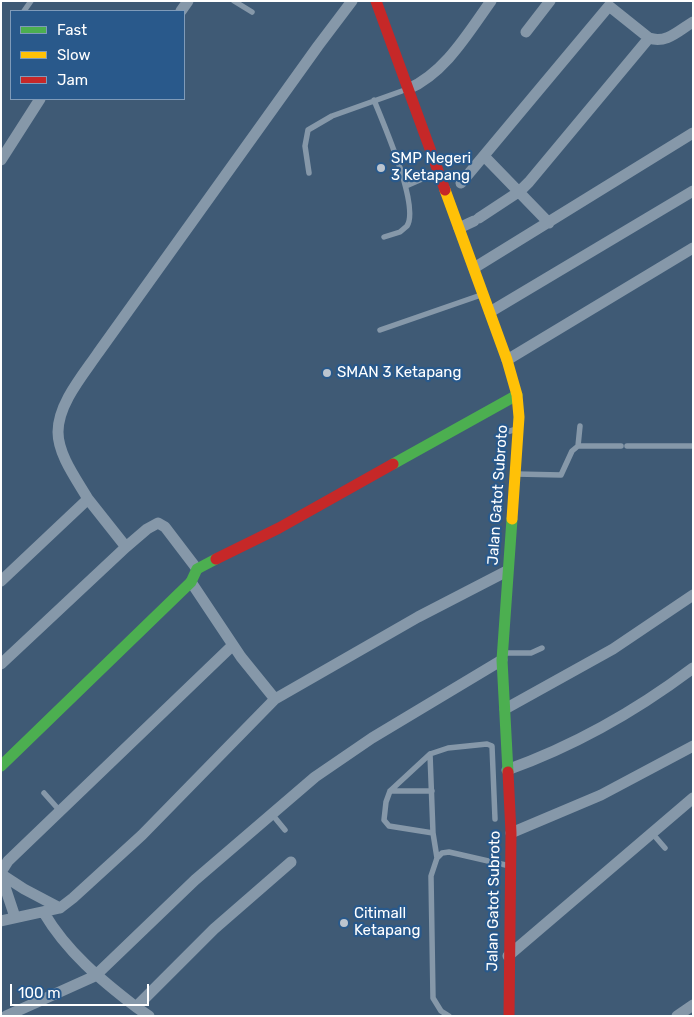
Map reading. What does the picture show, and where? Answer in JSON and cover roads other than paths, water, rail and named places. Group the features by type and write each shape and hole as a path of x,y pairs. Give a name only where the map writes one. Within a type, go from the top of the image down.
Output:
{"street":[{"path":"126,547 88,499 74,476 60,442 58,433 60,418 65,406 98,353 352,1"},
{"name":"Jalan Gatot Subroto","path":"376,1 435,173 448,196 484,294 517,395 519,429 502,656 511,834 508,956 509,1016"},
{"path":"406,90 422,82 438,69 491,1"},
{"path":"526,32 550,1"},
{"path":"448,196 484,156 605,4 650,38 665,40 693,22"},
{"path":"459,228 476,220 520,191 609,89 650,38"},
{"path":"1,160 39,100"},
{"path":"474,268 693,134"},
{"path":"484,156 549,223"},
{"path":"490,312 693,191"},
{"path":"507,360 693,248"},
{"path":"1,766 191,582 197,569 279,528 517,395"},
{"path":"1,581 88,499"},
{"path":"1,664 126,547 153,525 162,524 197,569"},
{"path":"1,921 60,908 142,835 274,699 410,622 508,572"},
{"path":"191,582 233,645 274,699"},
{"path":"505,709 613,649 693,595"},
{"path":"15,917 1,873 8,861 233,645"},
{"path":"6,1016 95,976 195,880 315,777 372,738 502,656"},
{"path":"507,765 563,747 618,719 644,704 693,668"},
{"path":"511,834 601,795 693,746"},
{"path":"508,956 693,798"},
{"path":"136,1008 214,929 291,862"},
{"path":"1,873 24,889 60,908"},
{"path":"44,912 57,933 95,976 149,1016"},
{"path":"677,1016 693,1005"}],"lane":[{"path":"234,1 252,12"},
{"path":"309,173 305,146 308,130 332,116 406,90"},
{"path":"374,100 406,186 410,210 410,223 404,230 384,237"},
{"path":"406,186 435,173"},
{"path":"380,330 484,294"},
{"path":"578,446 580,426"},
{"path":"503,434 519,429"},
{"path":"516,474 561,475 572,451 578,446 693,446"},
{"path":"502,656 522,654 542,648"},
{"path":"433,833 386,824 384,820 385,811 390,791 430,754 448,748 487,744 493,749 495,819"},
{"path":"430,754 433,833 437,858"},
{"path":"494,763 507,765"},
{"path":"390,791 432,791"},
{"path":"44,794 60,811"},
{"path":"271,813 285,830"},
{"path":"652,833 665,848"},
{"path":"449,1016 441,1011 433,998 431,876 437,858 442,853 458,852 510,866"}],"place":[{"name":"SMP Negeri 3 Ketapang","path":"381,168"},
{"name":"SMAN 3 Ketapang","path":"327,373"},
{"name":"Citimall Ketapang","path":"344,923"}]}
